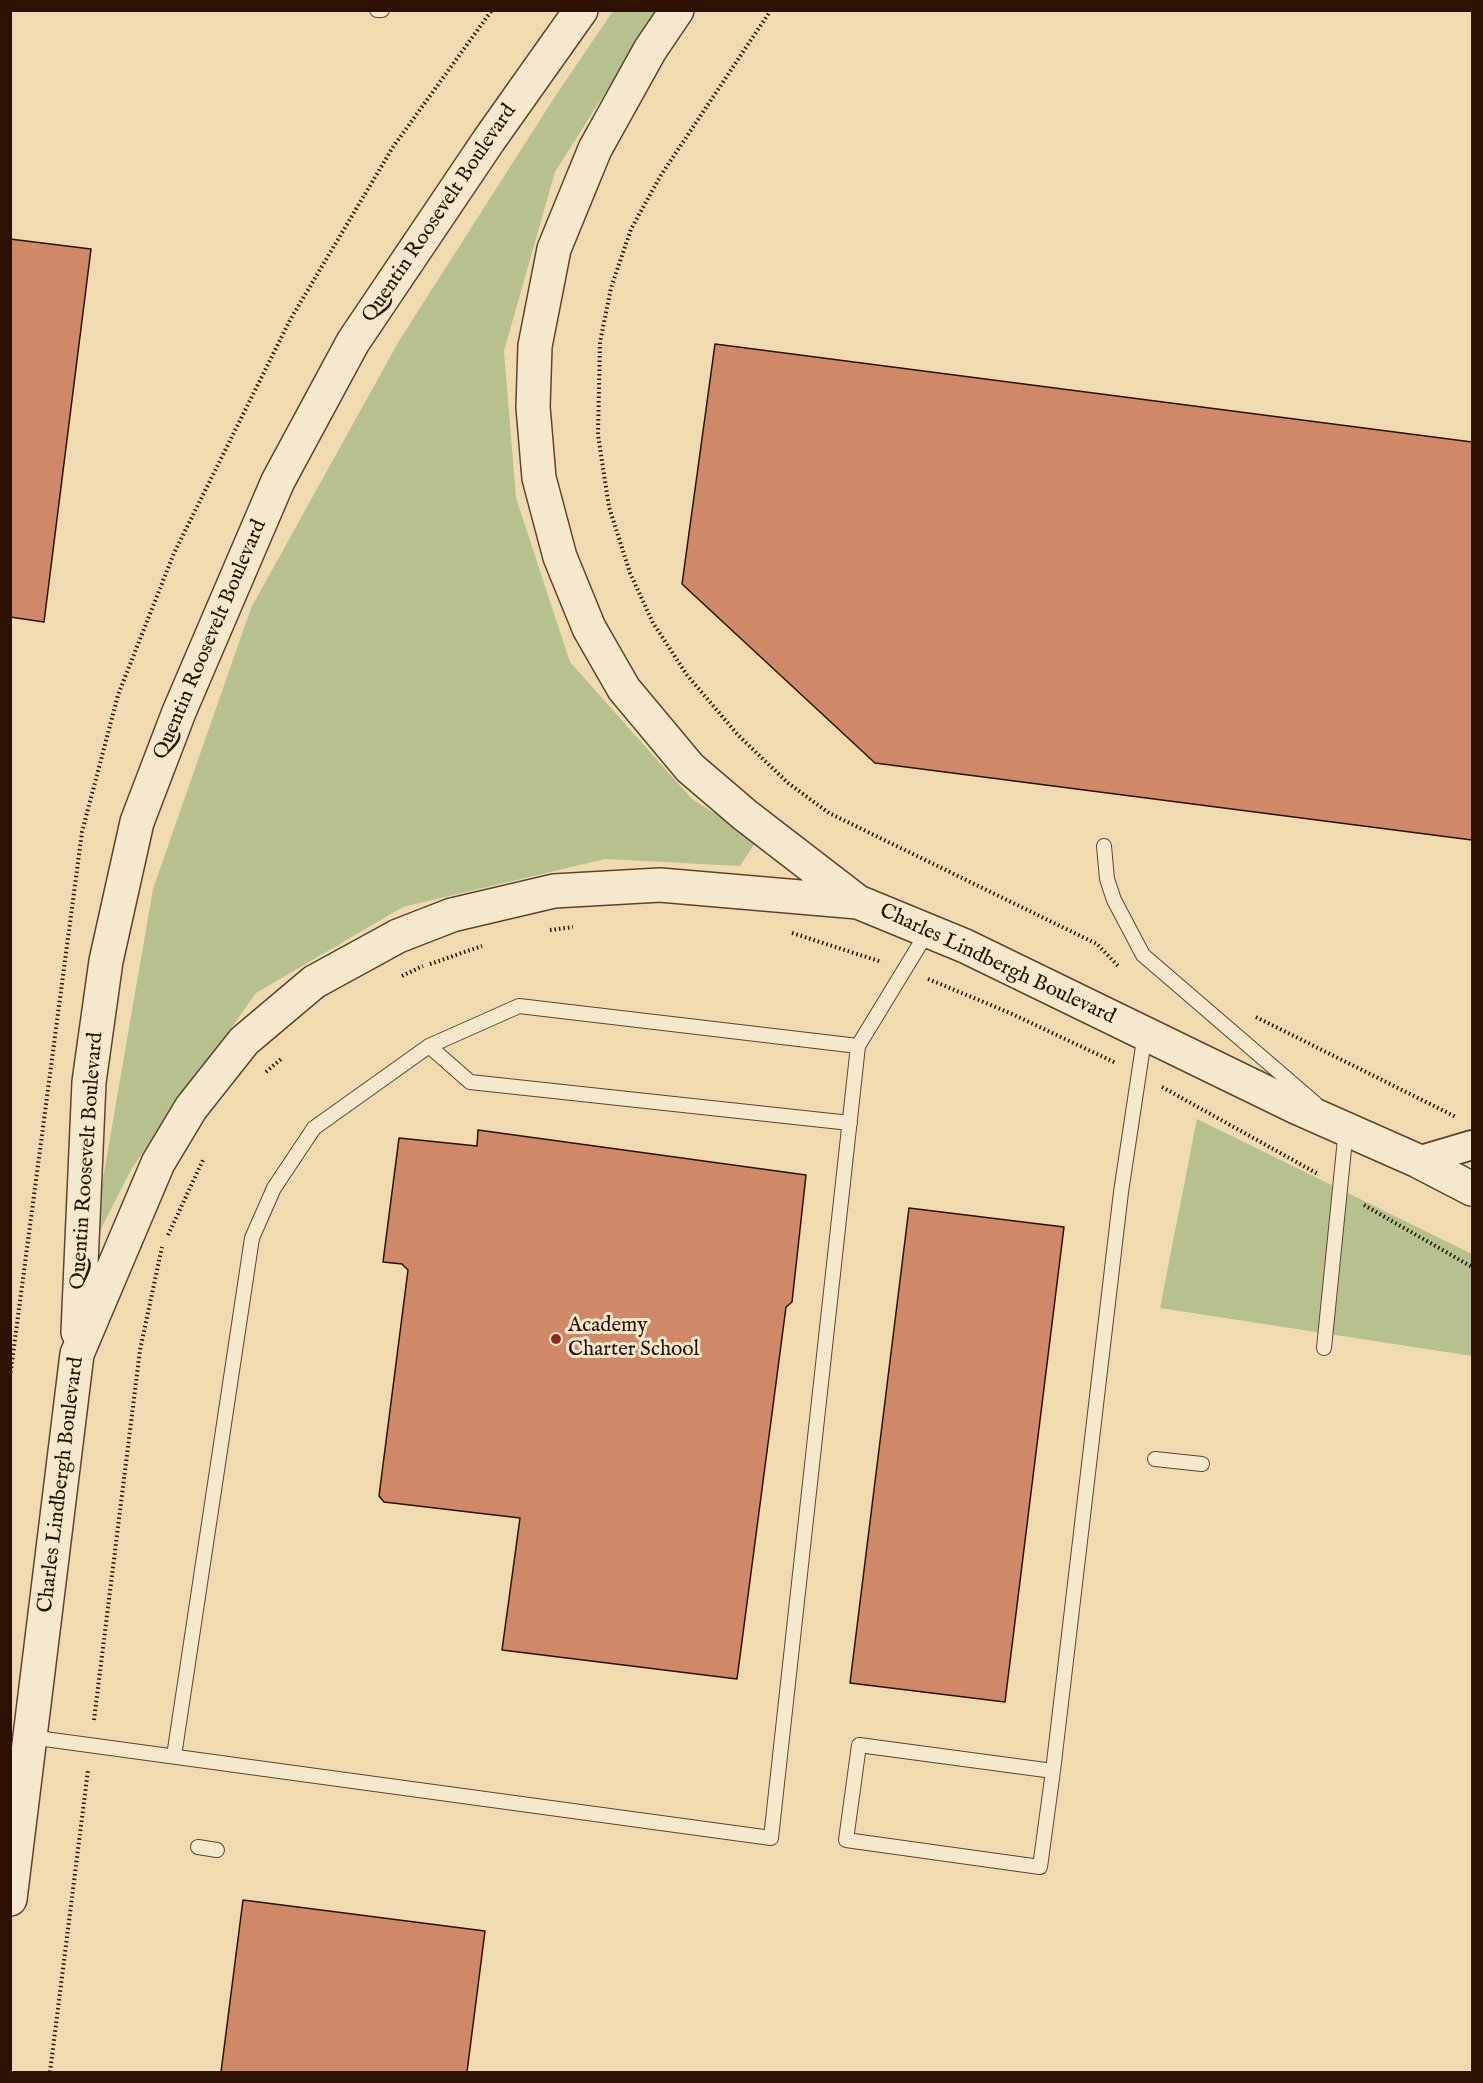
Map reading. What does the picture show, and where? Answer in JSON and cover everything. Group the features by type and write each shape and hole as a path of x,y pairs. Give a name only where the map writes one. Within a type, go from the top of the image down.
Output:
{"street":[{"name":"Quentin Roosevelt Boulevard","path":"77,1354 90,1082 106,961 136,822 179,712 278,481 353,342 580,10"},
{"path":"677,10 650,50 595,149 554,249 535,345 533,407 539,478 560,557 589,628 624,689 690,768 745,815 858,902"},
{"name":"Charles Lindbergh Boulevard","path":"10,1899 77,1354 158,1163 191,1108 244,1041 314,982 398,936 441,919 554,891 660,885 858,902 965,946 1296,1107 1473,1188"},
{"path":"1418,1161 1469,1133"}],"lane":[{"path":"1104,846 1107,879 1114,900 1143,955 1229,1031 1346,1128 1324,1348"},
{"path":"30,1737 771,1838 858,1046 928,931"},
{"path":"174,1756 252,1238 274,1188 314,1128 429,1046 519,1006 858,1046"},
{"path":"1053,1771 859,1745 846,1840 1040,1867 1053,1771 1121,1191 1145,1034"},
{"path":"429,1046 470,1082 850,1123"},
{"path":"1155,1459 1202,1464"},
{"path":"198,1847 217,1850"}],"path":[{"path":"771,10 661,175 631,229 611,288 600,342 598,435 609,507 630,573 653,623 687,675 738,735 788,783 829,813 1097,944 1122,969 1134,964 1143,955"},
{"path":"541,931 583,926"},
{"path":"783,930 905,969 1011,1013 1140,1075 1307,1166 1351,1194 1369,1210 1473,1266"},
{"path":"395,980 425,965 488,944"},
{"path":"1252,1014 1469,1133"},
{"path":"259,1079 285,1055"},
{"path":"50,2073 140,1350 162,1248 206,1153"}],"green space":[{"path":"613,11 657,11 555,172 504,351 516,498 570,662 692,799 757,840 740,866 605,859 403,907 256,993 132,1168 91,1248 153,889 251,608 399,341 554,98"},
{"path":"1197,1119 1472,1254 1472,1356 1160,1308"}],"building":[{"path":"10,239 91,249 44,622 10,617"},
{"path":"715,344 1472,442 1472,840 875,763 682,584"},
{"path":"478,1130 806,1175 792,1302 786,1307 737,1679 502,1650 520,1518 384,1502 379,1496 408,1270 402,1264 383,1262 399,1138 477,1146"},
{"path":"909,1208 1064,1227 1005,1702 850,1683"},
{"path":"243,1900 485,1931 467,2072 221,2072"}],"place":[{"name":"Academy Charter School","path":"556,1339"}]}
